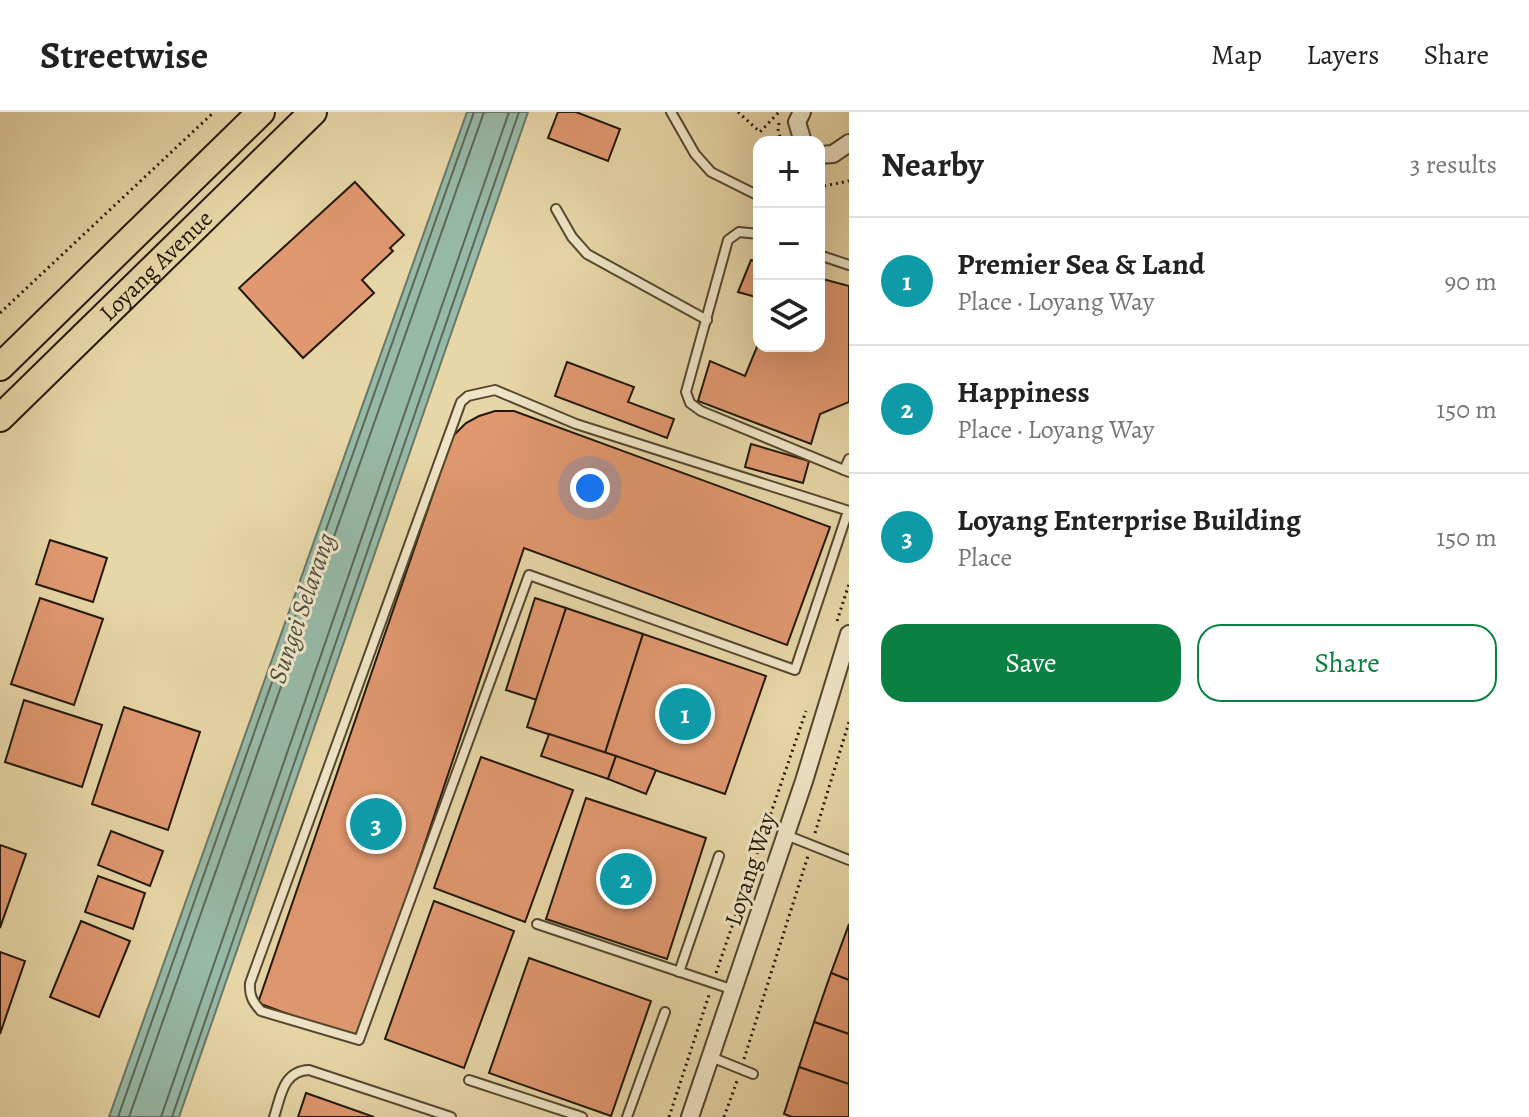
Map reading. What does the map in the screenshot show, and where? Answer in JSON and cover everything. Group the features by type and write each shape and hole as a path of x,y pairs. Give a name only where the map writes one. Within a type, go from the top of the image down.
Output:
{"main road":[{"name":"Loyang Avenue","path":"0,367 261,112"},
{"name":"Loyang Avenue","path":"0,418 313,112"}],"street":[{"path":"801,136 797,122 802,112"},
{"path":"825,157 849,143"},
{"name":"Loyang Way","path":"690,1117 786,835 842,630"}],"lane":[{"path":"671,112 695,154 711,172 753,193"},
{"path":"556,209 572,237 587,254 707,320"},
{"path":"753,233 739,232 728,240 719,263 707,320 686,392 690,403 701,411 847,471 849,459"},
{"path":"825,257 849,265"},
{"path":"495,390 576,424 848,511 795,670 529,575 359,1040 261,1011 249,994 250,983 461,402 468,396 495,390"},
{"path":"786,835 849,860"},
{"path":"679,972 719,856"},
{"path":"537,924 734,990"},
{"path":"627,1117 665,1012"},
{"path":"711,1057 753,1074"},
{"path":"274,1117 291,1074 309,1070 451,1117"},
{"path":"469,1080 582,1117"}],"path":[{"path":"0,313 214,112"},
{"path":"738,112 760,132 779,112"},
{"path":"825,186 849,181"},
{"path":"842,630 849,584"},
{"path":"669,1117 806,712"},
{"path":"724,1117 849,722"}],"water":[{"name":"Sungei Selarang","path":"467,112 528,112 179,1117 109,1117"}],"building":[{"path":"558,112 576,112 620,129 608,161 548,138"},
{"path":"355,182 404,235 390,248 393,251 362,280 374,293 303,358 239,288"},
{"path":"751,260 753,261 753,296 738,292"},
{"path":"825,280 849,286 849,402 820,414 811,444 698,401 710,361 745,376 755,352 825,352"},
{"path":"567,362 634,387 628,402 674,419 667,438 555,396"},
{"path":"495,411 514,411 830,527 787,645 524,548 359,1040 258,1003 453,436 466,423"},
{"path":"751,444 809,461 803,483 745,467"},
{"path":"50,540 107,558 93,602 36,584"},
{"path":"40,598 103,619 74,705 11,684"},
{"path":"535,598 566,608 537,700 506,690"},
{"path":"566,608 643,634 605,753 527,727"},
{"path":"643,634 766,676 725,794 605,753"},
{"path":"24,700 102,725 82,787 5,762"},
{"path":"124,707 200,732 168,830 92,804"},
{"path":"549,734 616,756 608,779 541,756"},
{"path":"616,756 656,770 646,794 608,779"},
{"path":"481,757 573,790 525,922 434,888"},
{"path":"586,798 706,838 667,959 546,919"},
{"path":"111,831 163,851 150,886 98,865"},
{"path":"0,845 26,854 0,928"},
{"path":"98,876 145,893 133,929 85,912"},
{"path":"434,901 514,931 464,1068 385,1039"},
{"path":"81,921 130,941 99,1017 50,997"},
{"path":"849,924 849,980 831,973"},
{"path":"0,952 25,961 0,1034"},
{"path":"529,958 651,1001 611,1116 489,1073"},
{"path":"831,973 849,980 849,1034 814,1022"},
{"path":"814,1022 849,1034 849,1084 799,1067"},
{"path":"799,1067 849,1084 849,1117 792,1117 784,1114"},
{"path":"306,1093 374,1117 298,1117"}],"place":[{"name":"Premier Sea & Land","path":"685,714"},
{"name":"Loyang Enterprise Building","path":"376,824"},
{"name":"Happiness","path":"626,879"}]}
